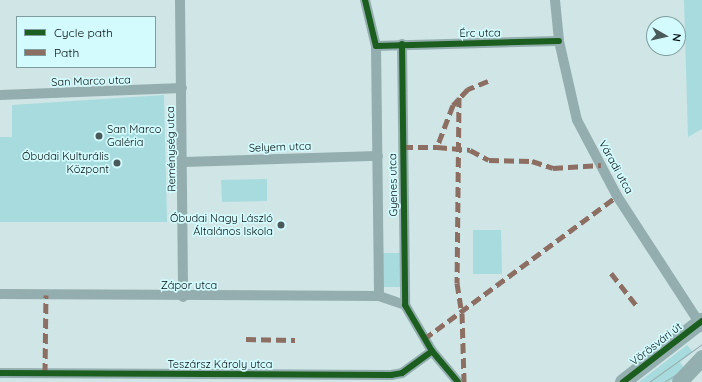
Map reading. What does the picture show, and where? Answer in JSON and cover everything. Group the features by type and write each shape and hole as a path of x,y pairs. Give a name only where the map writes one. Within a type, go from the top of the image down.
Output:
{"main road":[{"name":"Vörösvári út","path":"623,382 701,323"},
{"path":"680,382 702,358"},
{"path":"692,382 702,376"}],"street":[{"name":"Reménység utca","path":"180,0 184,297"},
{"name":"Gyenes utca","path":"365,0 376,46 379,296"},
{"name":"Váradi utca","path":"554,0 559,41 573,109 583,132 617,196 701,323"},
{"name":"Érc utca","path":"402,44 559,41"},
{"name":"Gyenes utca","path":"402,44 405,305 432,351 458,382"},
{"path":"376,46 402,44"},
{"name":"San Marco utca","path":"0,95 182,88"},
{"name":"Selyem utca","path":"183,162 378,156"},
{"name":"Zápor utca","path":"0,294 184,297 379,296"},
{"path":"379,296 405,305"},
{"name":"Teszársz Károly utca","path":"0,373 376,379 402,373 432,351"}],"shaded area":[{"path":"684,0 702,0 702,129 688,137 686,16 684,16"},
{"path":"164,95 167,222 0,222 0,137 12,137 12,105"},
{"path":"267,179 267,201 222,202 221,180"},
{"path":"473,230 501,230 502,274 473,274"},
{"path":"379,253 404,253 405,287 379,287"},
{"path":"687,345 693,352 680,362 686,371 670,382 639,382"}],"tram line":[{"path":"649,382 702,344"},
{"path":"664,382 702,358"}],"marked path":[{"path":"488,81 468,89 453,105 437,147 470,150 489,160 532,161 553,168 601,165"},
{"path":"459,97 457,283 462,313 464,382"},
{"path":"403,147 437,147"},
{"path":"424,339 617,196"},
{"path":"611,273 636,305"},
{"path":"45,373 46,295"},
{"path":"246,339 295,340"}],"cycle path":[{"path":"365,0 376,46 559,41"},
{"path":"402,44 405,305 432,351 458,382"},
{"path":"623,382 702,321"},
{"path":"0,373 391,375 402,373 432,351"}],"place":[{"name":"San Marco Galéria","path":"99,136"},
{"name":"Óbudai Kulturális Központ","path":"117,163"},
{"name":"Óbudai Nagy László Általános Iskola","path":"281,225"}]}
